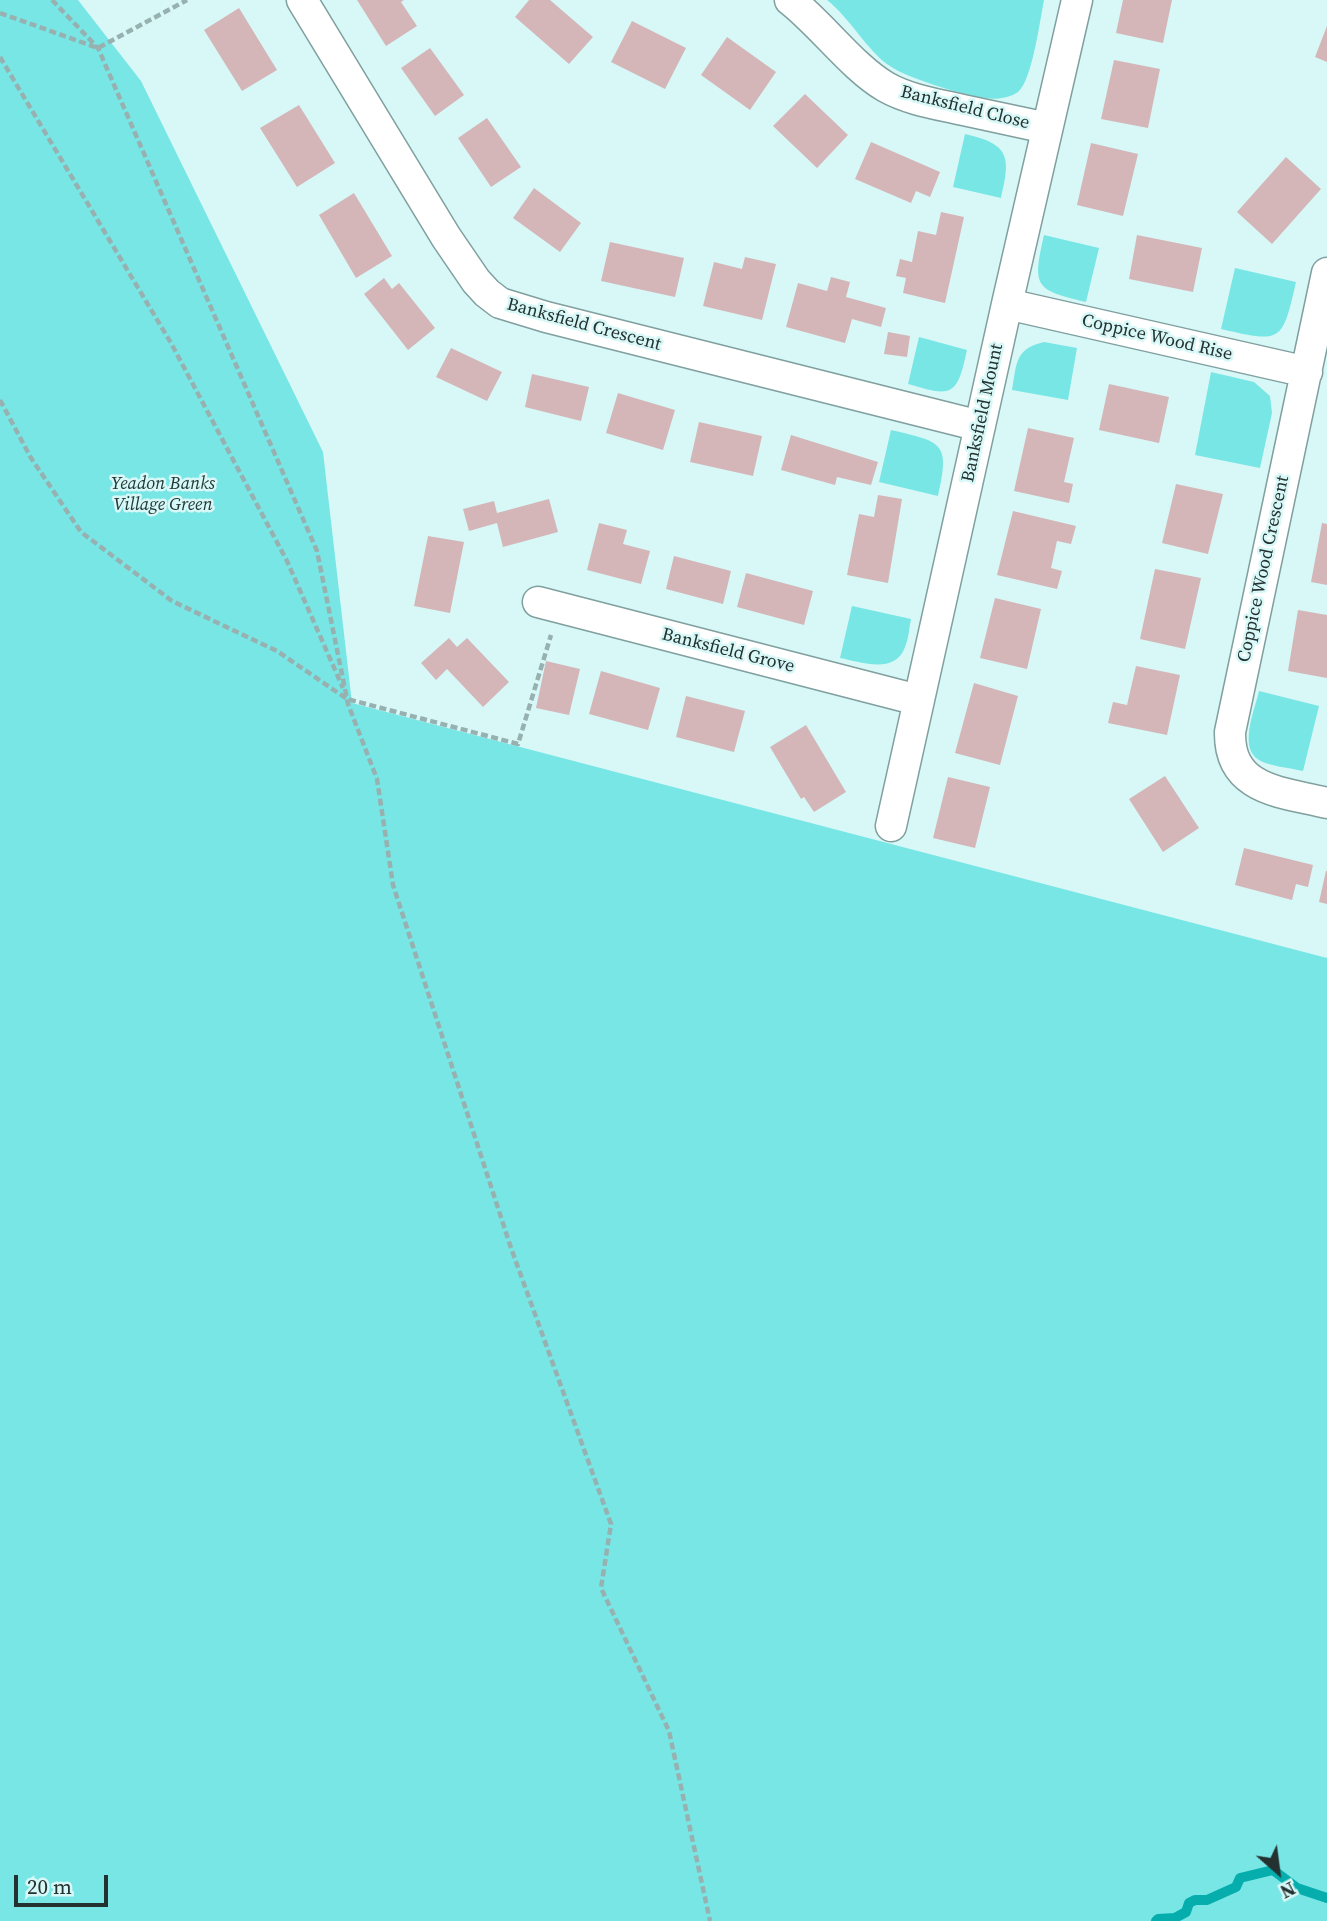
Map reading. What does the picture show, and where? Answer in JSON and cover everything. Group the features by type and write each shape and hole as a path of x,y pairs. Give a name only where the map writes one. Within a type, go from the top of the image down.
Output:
{"street":[{"name":"Banksfield Crescent","path":"302,0 446,237 475,281 500,303 980,426"},
{"name":"Banksfield Close","path":"790,0 884,86 907,97 934,104 1047,128"},
{"name":"Banksfield Mount","path":"891,826 1077,0"},
{"name":"Coppice Wood Crescent","path":"1327,274 1229,747 1237,766 1255,783 1272,790 1327,803"},
{"name":"Coppice Wood Rise","path":"1007,304 1307,372"},
{"name":"Banksfield Grove","path":"549,605 918,699"}],"path":[{"path":"52,0 98,48 317,551 347,699 377,779 393,885 511,1248 611,1524 601,1588 669,1731 710,1921"},
{"path":"0,13 98,48 187,0"},
{"path":"0,57 170,343 287,561 347,699"},
{"path":"0,401 31,458 81,532 172,601 277,651 347,699 518,744 549,605"},
{"path":"350,709 356,701"}],"green space":[{"name":"Yeadon Banks Village Green","path":"0,0 78,0 141,81 323,452 352,703 1327,958 1327,1921 0,1921"},
{"path":"827,0 1044,0 1035,49 1023,86 1015,94 994,99 951,90 898,71 874,52"},
{"path":"965,134 991,142 1004,154 1006,172 1001,198 953,187"},
{"path":"1044,235 1099,248 1086,302 1056,294 1041,284 1038,266"},
{"path":"1235,268 1296,282 1287,317 1276,334 1256,336 1221,329"},
{"path":"919,337 967,350 960,377 950,390 934,391 908,384"},
{"path":"1044,342 1077,348 1068,400 1012,390 1016,365 1022,353"},
{"path":"1211,372 1254,382 1270,396 1272,413 1260,468 1195,455"},
{"path":"891,430 921,438 938,447 943,464 938,496 879,482"},
{"path":"852,606 911,619 906,644 900,656 886,664 867,664 840,658"},
{"path":"1259,691 1319,706 1303,771 1268,764 1253,754 1249,738"}],"building":[{"path":"357,0 404,0 401,2 417,26 386,46"},
{"path":"529,0 550,0 593,37 569,64 515,17"},
{"path":"1123,0 1172,0 1163,43 1116,33"},
{"path":"239,8 277,70 242,91 204,30"},
{"path":"632,21 686,48 665,89 611,62"},
{"path":"1327,26 1327,62 1315,57"},
{"path":"727,37 776,72 750,110 701,75"},
{"path":"430,48 464,95 435,116 401,68"},
{"path":"1114,60 1160,69 1148,128 1101,119"},
{"path":"805,94 848,135 817,168 773,126"},
{"path":"299,105 335,163 297,187 260,128"},
{"path":"487,118 521,167 491,187 458,138"},
{"path":"871,142 940,172 930,197 916,191 911,203 855,179"},
{"path":"1091,143 1138,154 1123,216 1077,205"},
{"path":"1286,157 1321,189 1272,244 1237,212"},
{"path":"534,188 581,223 560,252 513,218"},
{"path":"354,193 392,256 356,278 319,215"},
{"path":"941,212 964,217 945,303 903,293 906,278 896,276 900,259 912,262 918,231 936,235"},
{"path":"1137,235 1202,248 1193,292 1129,279"},
{"path":"610,242 684,258 675,297 601,281"},
{"path":"745,257 776,264 762,320 703,306 714,262 742,269"},
{"path":"831,277 850,282 846,297 886,308 881,327 852,319 845,343 786,327 798,283 827,291"},
{"path":"384,278 392,289 399,283 435,328 408,350 364,294"},
{"path":"888,332 910,336 907,357 884,354"},
{"path":"451,348 502,372 487,401 436,377"},
{"path":"532,374 589,387 581,421 525,407"},
{"path":"1109,384 1169,397 1159,443 1099,430"},
{"path":"618,393 675,410 663,450 606,433"},
{"path":"699,422 762,436 753,476 690,462"},
{"path":"1028,428 1074,438 1064,482 1073,484 1069,503 1014,491"},
{"path":"791,435 878,462 871,485 837,477 835,485 781,470"},
{"path":"1176,484 1223,494 1208,554 1162,543"},
{"path":"878,495 902,499 888,583 847,575 859,514 874,517"},
{"path":"549,499 558,532 503,547 497,523 469,531 463,509 494,501 497,513"},
{"path":"1013,511 1076,526 1071,544 1057,541 1051,568 1062,571 1057,589 997,575"},
{"path":"599,523 627,530 623,544 650,551 641,584 587,570"},
{"path":"1322,523 1327,524 1327,585 1311,582"},
{"path":"428,536 464,542 450,613 414,606"},
{"path":"674,556 731,571 723,604 666,589"},
{"path":"1155,569 1201,578 1185,649 1140,639"},
{"path":"746,573 813,591 804,625 737,607"},
{"path":"995,598 1041,609 1027,669 980,658"},
{"path":"1298,610 1327,615 1327,678 1288,671"},
{"path":"449,638 457,647 467,638 509,682 483,707 447,669 436,680 421,663"},
{"path":"546,661 580,669 569,715 536,708"},
{"path":"1136,666 1180,675 1167,735 1108,723 1113,702 1127,705"},
{"path":"601,671 660,688 648,730 589,714"},
{"path":"974,683 1018,696 1000,765 955,753"},
{"path":"686,696 745,711 734,752 676,737"},
{"path":"806,725 846,792 814,812 804,797 801,799 770,747"},
{"path":"1165,776 1199,828 1163,852 1129,799"},
{"path":"948,777 990,787 975,848 933,838"},
{"path":"1244,848 1313,865 1308,887 1296,884 1292,900 1235,885"},
{"path":"1327,871 1327,904 1319,902"}],"waterway":[{"path":"1156,1921 1175,1918 1186,1912 1189,1903 1207,1900 1236,1887 1240,1878 1273,1870 1297,1888 1327,1898"}]}
